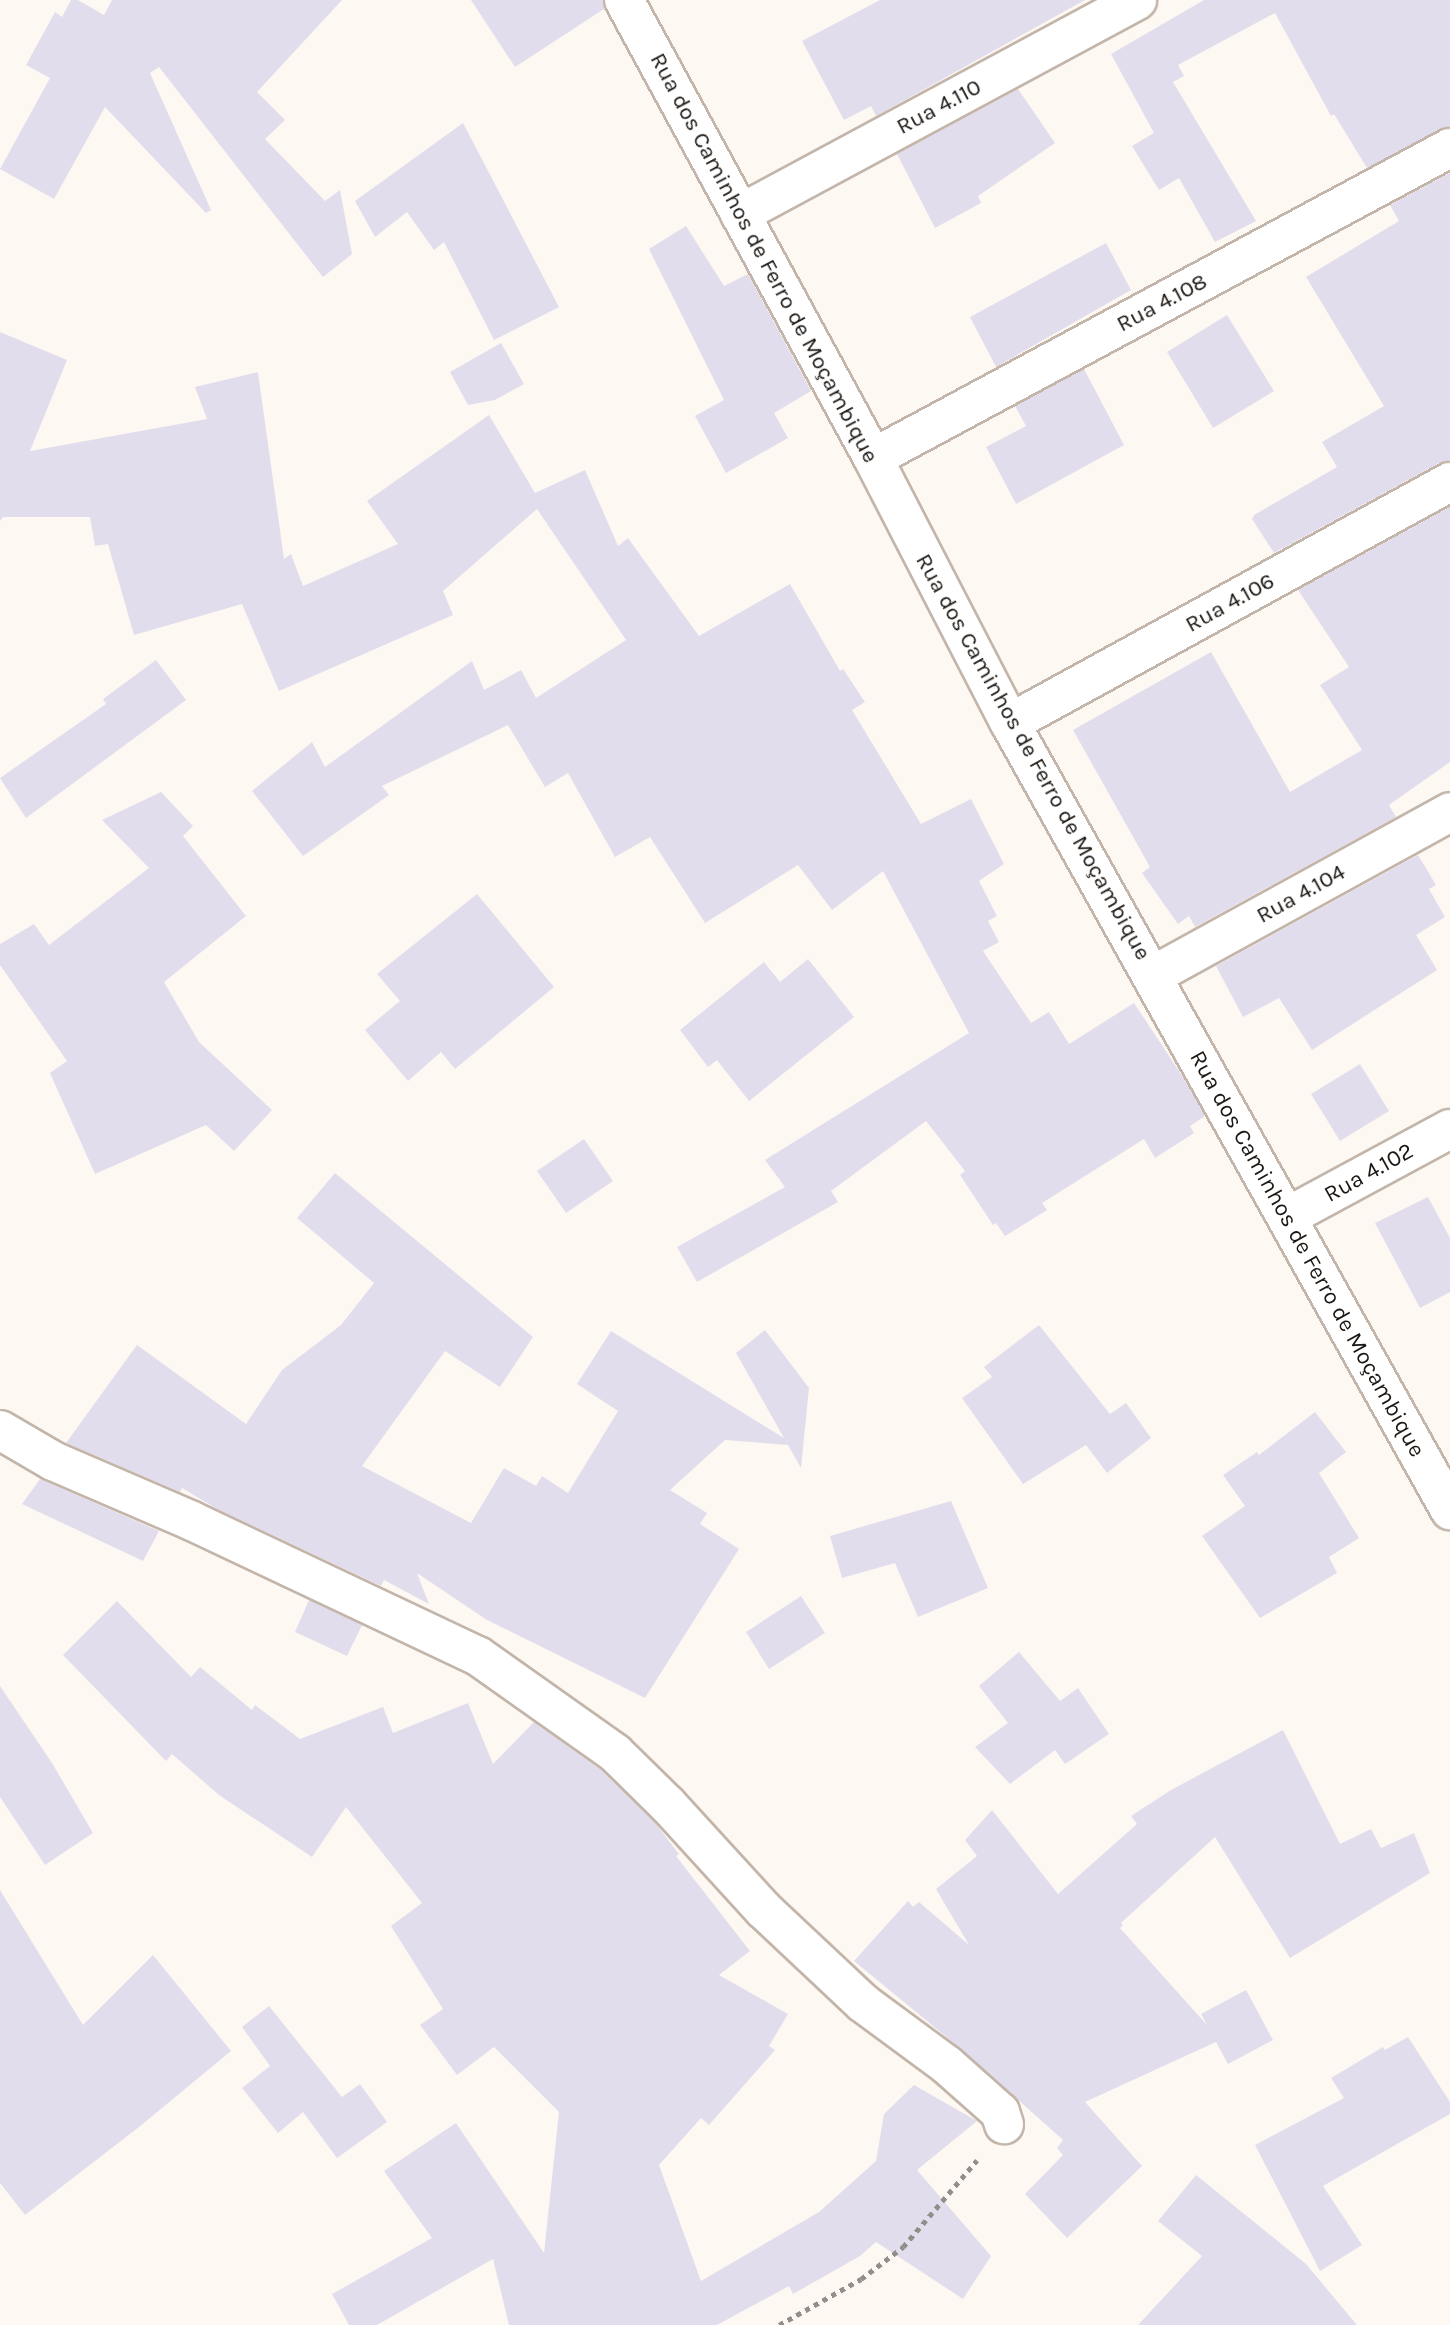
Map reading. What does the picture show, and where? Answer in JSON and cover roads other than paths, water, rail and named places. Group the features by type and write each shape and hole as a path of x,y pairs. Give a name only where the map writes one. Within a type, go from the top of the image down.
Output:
{"street":[{"name":"Rua dos Caminhos de Ferro de Moçambique","path":"624,0 873,458 1010,723 1287,1217 1439,1465 1450,1510"},
{"name":"Rua 4.110","path":"740,214 1137,0"},
{"name":"Rua 4.108","path":"873,458 1450,148"},
{"name":"Rua 4.106","path":"1010,723 1450,482"},
{"name":"Rua 4.104","path":"1152,976 1450,812"},
{"name":"Rua 4.102","path":"1287,1217 1450,1129"},
{"path":"0,1430 53,1461 192,1521 478,1656 615,1753 668,1805 764,1910 863,2003 947,2065 1000,2112 1004,2124"}]}
